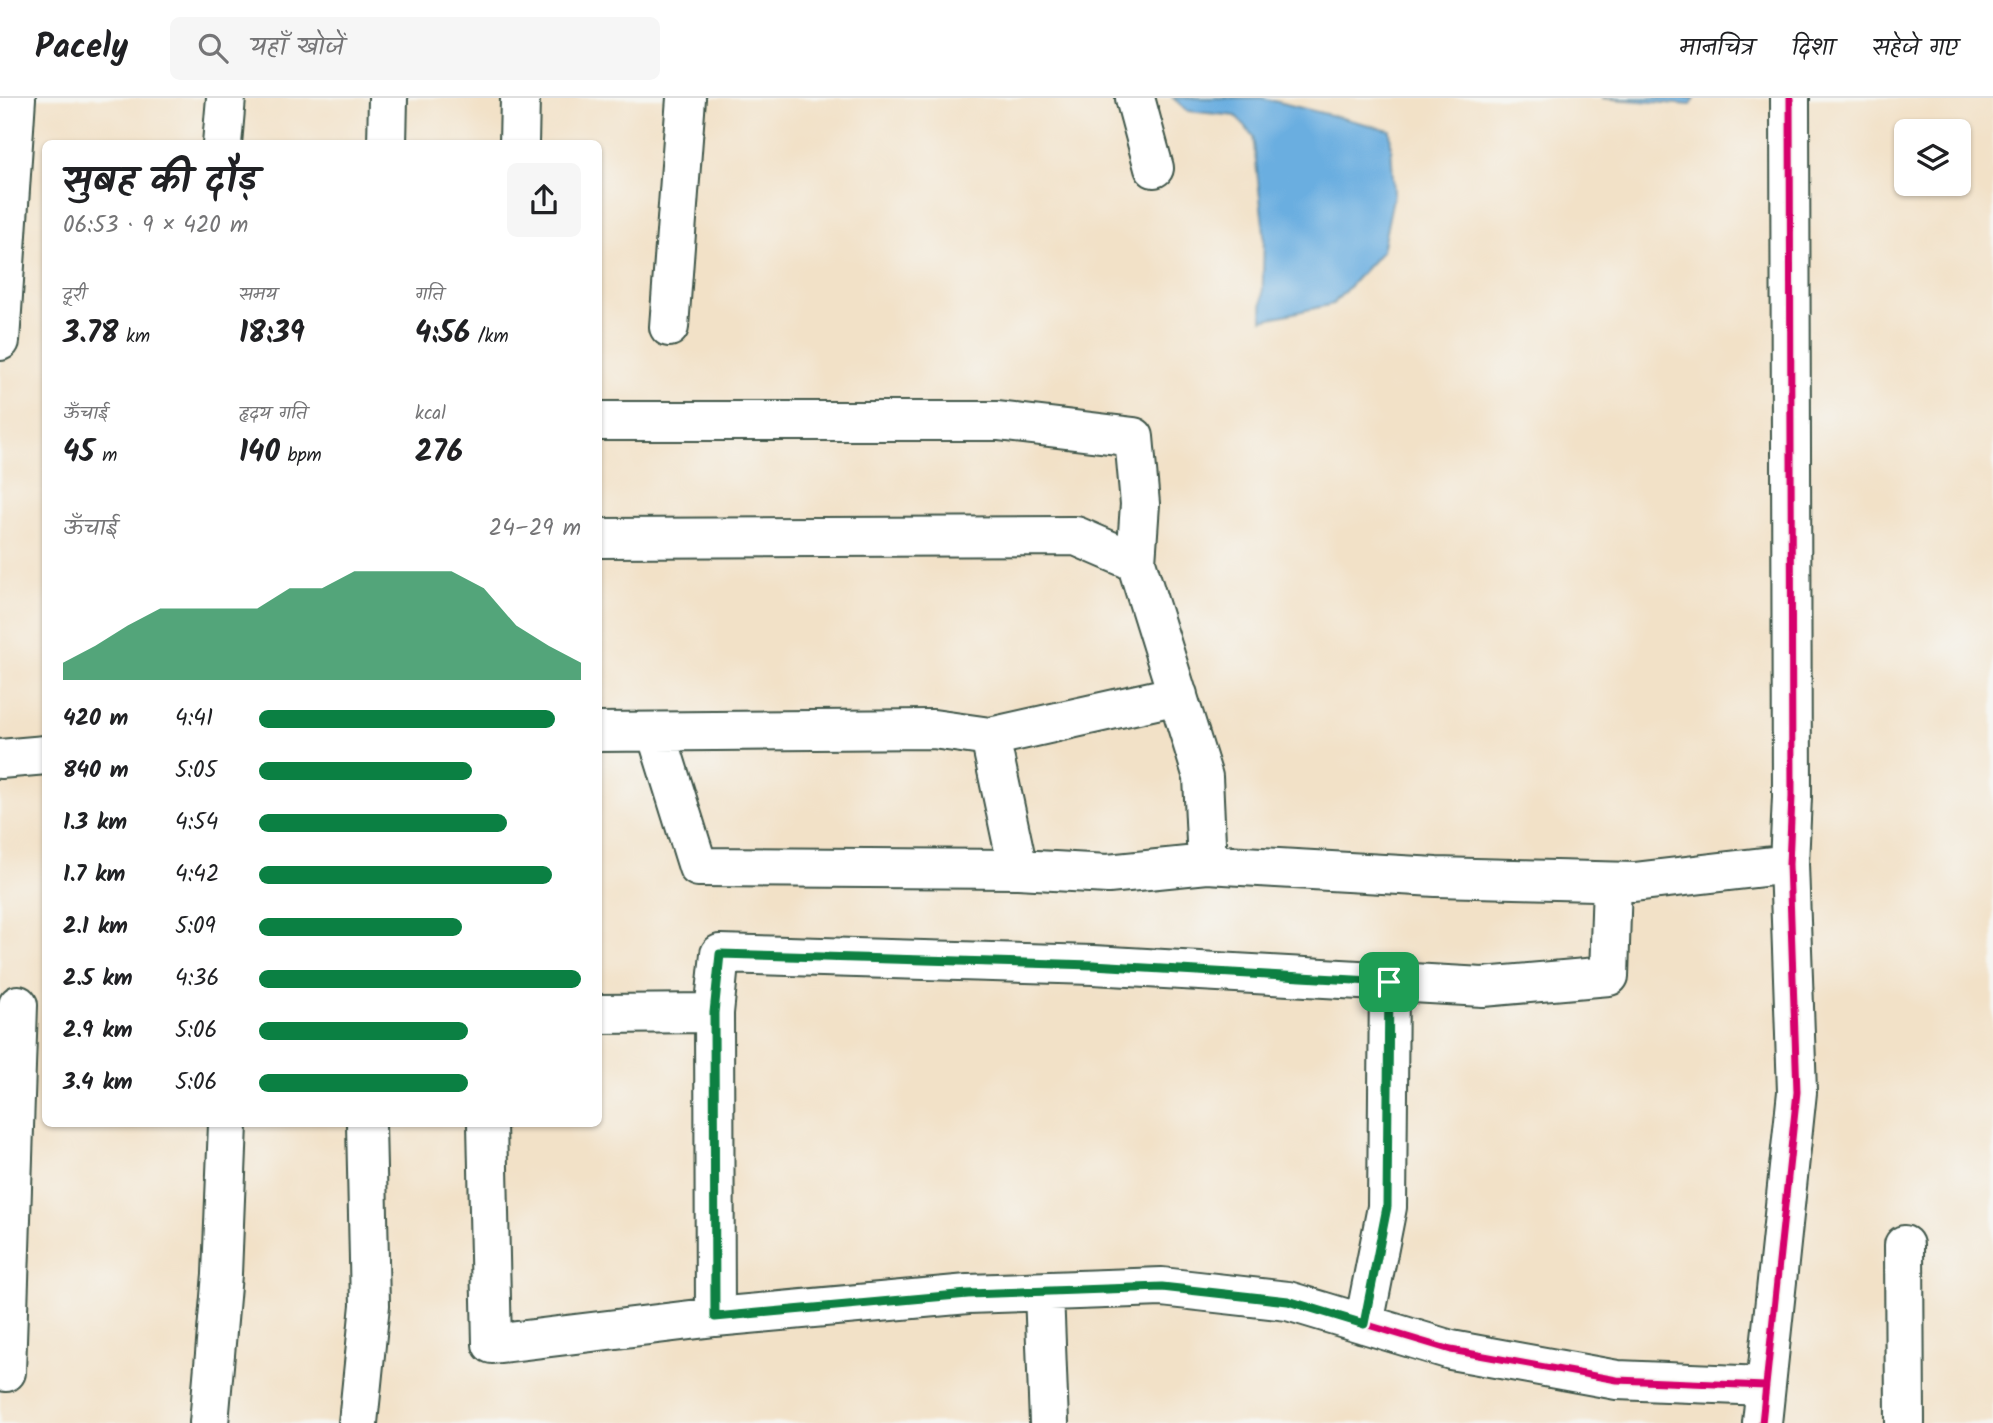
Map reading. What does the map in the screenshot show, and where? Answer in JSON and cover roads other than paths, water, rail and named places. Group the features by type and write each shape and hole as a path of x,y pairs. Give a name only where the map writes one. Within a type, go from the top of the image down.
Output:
{"street":[{"path":"0,341 16,98"},
{"path":"222,140 226,98"},
{"path":"387,140 388,98"},
{"path":"519,140 520,98"},
{"path":"668,327 686,98"},
{"path":"1135,98 1154,168"},
{"path":"487,1127 492,1344 715,1317 968,1294 1162,1287 1288,1301 1451,1350 1763,1405 1797,1092 1788,864 1792,797 1790,98"},
{"path":"602,421 998,421 1134,437 1140,504 1136,562 1203,777 1207,864"},
{"path":"602,538 1076,536 1136,562"},
{"path":"602,732 933,729 990,737 1178,695"},
{"path":"656,732 698,867 1018,869 1108,874 1207,864 1436,877 1634,882 1788,864"},
{"path":"990,737 1018,869"},
{"path":"0,759 42,755"},
{"path":"715,1317 714,1013 720,954 1093,965 1483,987 1609,976 1612,882"},
{"path":"1364,1324 1387,1207 1389,982"},
{"path":"6,1372 7,1159 21,1005"},
{"path":"602,1014 714,1013"},
{"path":"209,1423 222,1274 228,1127"},
{"path":"358,1423 370,1305 366,1127"},
{"path":"1904,1245 1905,1423"},
{"path":"1044,1292 1049,1423"}],"water":[{"path":"1173,98 1262,98 1390,130 1394,193 1382,251 1333,304 1262,320 1264,233 1253,136 1236,116 1188,111"},
{"path":"1602,98 1695,98 1691,105"}]}
